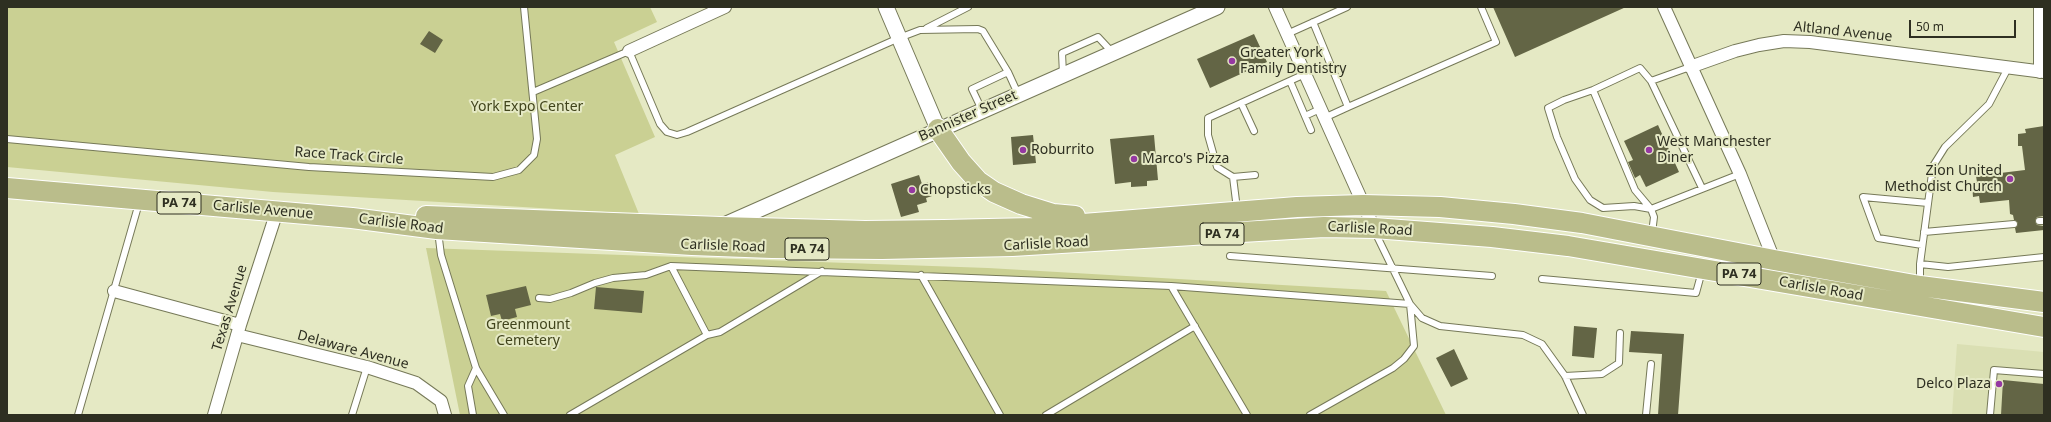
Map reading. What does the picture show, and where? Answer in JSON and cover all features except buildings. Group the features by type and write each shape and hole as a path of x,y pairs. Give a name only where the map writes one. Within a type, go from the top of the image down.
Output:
{"main road":[{"path":"938,129 961,162 978,181 994,192 1021,204 1053,214 1113,222"},
{"name":"Carlisle Avenue","path":"7,188 352,218"},
{"name":"Carlisle Road","path":"352,218 440,216 865,231 1033,228 1237,211 1363,205 1440,207 1514,214 1582,223 1920,286 2044,302"},
{"name":"Carlisle Road","path":"352,218 437,229 601,240 772,248 882,249 1050,244 1324,226 1374,228 1538,243 1703,268 2044,327"},
{"path":"601,240 686,238 703,235 720,227"}],"street":[{"path":"629,51 725,7"},
{"path":"886,7 938,129"},
{"name":"Bannister Street","path":"720,227 938,129 1113,53 1200,10 1217,7"},
{"path":"1275,7 1374,228"},
{"path":"1664,7 1740,174 1774,260"},
{"path":"2040,7 2042,72"},
{"name":"Altland Avenue","path":"1690,67 1735,50 1784,41 1810,42 2042,72"},
{"name":"Texas Avenue","path":"214,415 277,211"},
{"name":"Delaware Avenue","path":"114,291 416,383 441,400 445,415"}],"lane":[{"name":"Race Track Circle","path":"7,139 309,167 493,177 519,170 534,155 537,139 524,7"},
{"path":"533,92 629,51 660,124 666,132 677,135 687,132 899,38 924,30 968,7"},
{"path":"1287,34 1347,7"},
{"path":"1305,116 1322,114 1348,107 1496,42 1481,7"},
{"path":"1312,22 1348,107"},
{"path":"924,30 978,29 983,31 1008,72 1018,94"},
{"path":"1063,75 1062,53 1098,37 1113,53"},
{"path":"1651,80 1690,67"},
{"path":"1702,188 1651,80 1640,68 1593,90 1564,100 1548,108 1557,137 1576,179 1590,200 1604,208 1634,206 1651,209 1740,174"},
{"path":"1920,286 1922,245 1933,166 1945,147 1989,104 2008,68"},
{"path":"982,110 972,89 1008,72"},
{"path":"1256,175 1233,177 1218,167 1207,124 1208,118 1305,74"},
{"path":"1290,82 1311,130"},
{"path":"1593,90 1634,190 1651,209 1654,217 1651,236"},
{"path":"1241,103 1254,131"},
{"path":"1233,177 1237,211"},
{"path":"1922,245 1878,238 1863,197 1928,203"},
{"path":"78,415 140,199"},
{"path":"1924,232 2014,224"},
{"path":"1374,228 1410,304 1422,318 1440,326 1523,335 1542,344 1564,376 1583,415"},
{"path":"437,229 441,255 476,368 504,415"},
{"path":"1230,256 1492,276"},
{"path":"1920,264 1948,267 2044,256"},
{"path":"538,298 550,299 612,278 646,275 671,266 1172,286 1410,304"},
{"path":"671,266 707,335"},
{"path":"1542,279 1696,293 1703,268"},
{"path":"570,415 707,335 720,332 822,271"},
{"path":"921,275 1000,415"},
{"path":"1172,286 1247,415"},
{"path":"1310,415 1392,368 1404,359 1414,346 1410,304"},
{"path":"1046,415 1195,326"},
{"path":"1564,376 1602,374 1619,364 1620,333"},
{"path":"1646,415 1651,364"},
{"path":"352,415 367,367"},
{"path":"473,415 468,386 476,368"},
{"path":"1990,415 1994,370 2044,374"}],"shaded area":[{"name":"Delco Plaza","path":"1957,344 2044,352 2044,415 1952,415"}],"green space":[{"name":"York Expo Center","path":"7,7 650,7 657,22 614,42 655,137 615,155 639,214 273,192 7,167"},
{"name":"Greenmount Cemetery","path":"426,248 988,268 1386,291 1446,415 460,415"}],"place":[{"name":"Greater York Family Dentistry","path":"1232,61"},
{"name":"Roburrito","path":"1023,150"},
{"name":"West Manchester Diner","path":"1649,150"},
{"name":"Marco's Pizza","path":"1134,159"},
{"name":"Zion United Methodist Church","path":"2010,179"},
{"name":"Chopsticks","path":"912,190"},
{"name":"Delco Plaza","path":"1999,384"}]}
